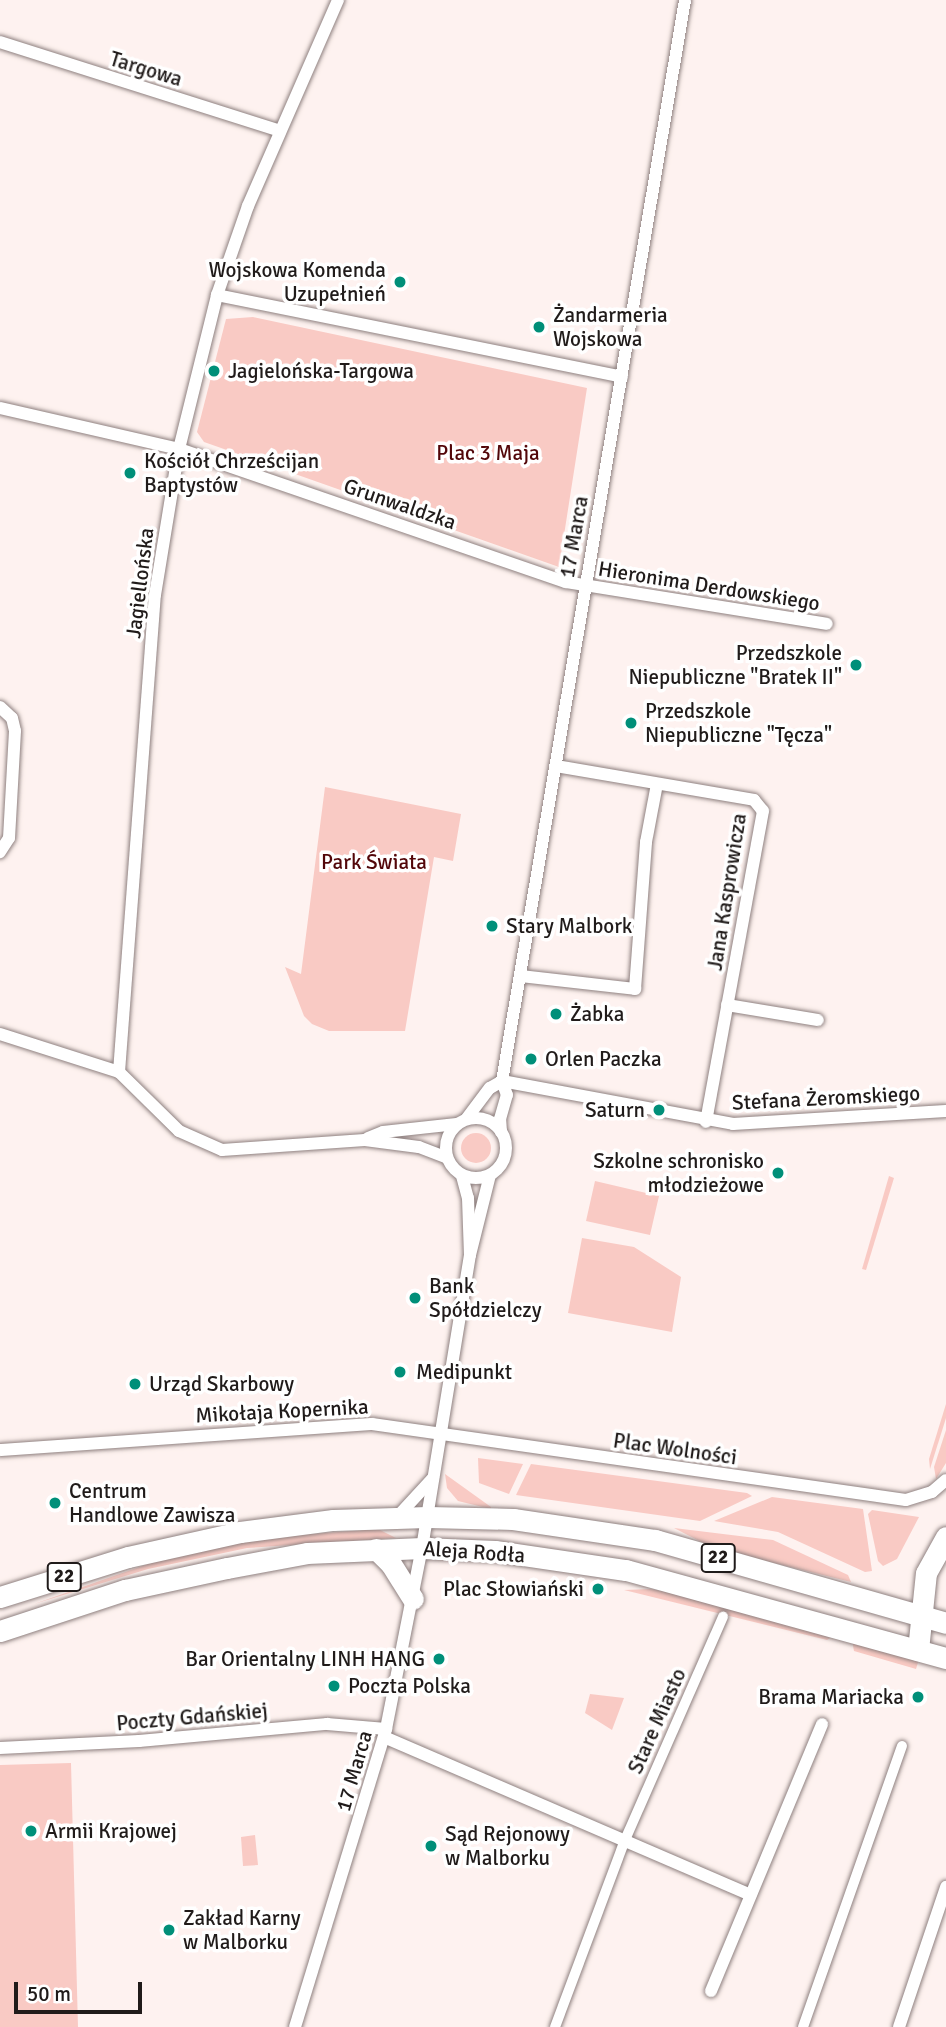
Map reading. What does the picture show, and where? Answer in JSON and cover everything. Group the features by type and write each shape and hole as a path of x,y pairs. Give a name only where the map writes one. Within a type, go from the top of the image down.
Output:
{"main road":[{"name":"Aleja Rodła","path":"0,1597 199,1540 282,1525 398,1516 513,1519 655,1540 944,1619"},
{"path":"918,1650 919,1614 926,1573 946,1537"},
{"name":"Aleja Rodła","path":"0,1630 125,1590 214,1570 307,1553 422,1548 495,1551 626,1570 946,1658"},
{"path":"376,1549 391,1564 412,1600"},
{"path":"918,1650 944,1619"}],"street":[{"name":"Jagiellońska","path":"119,1072 155,595 179,449 217,295 280,131 338,0"},
{"name":"17 Marca","path":"501,1132 500,1119 507,1095 502,1081 685,0"},
{"name":"Targowa","path":"0,42 280,131"},
{"path":"217,295 622,377"},
{"name":"Grunwaldzka","path":"0,408 179,449 584,585"},
{"name":"Hieronima Derdowskiego","path":"584,585 827,624"},
{"path":"0,707 15,731 9,838 0,852"},
{"name":"Jana Kasprowicza","path":"556,766 754,800 763,811 706,1122"},
{"path":"520,976 615,988 637,985 646,842 657,784"},
{"path":"727,1005 818,1020"},
{"path":"0,1034 119,1072 180,1131 222,1150 365,1140 419,1147 447,1158 462,1175 491,1175 506,1151 501,1132 486,1119 383,1132 365,1140"},
{"path":"447,1158 446,1140 502,1081"},
{"name":"Stefana Żeromskiego","path":"502,1081 706,1122 747,1124 946,1111"},
{"name":"17 Marca","path":"462,1175 468,1198 470,1255"},
{"name":"17 Marca","path":"295,2027 385,1733 422,1548 470,1255 491,1175"},
{"name":"Mikołaja Kopernika","path":"0,1450 328,1424 372,1424 439,1433"},
{"name":"Plac Wolności","path":"439,1433 906,1500 932,1492 946,1480"},
{"path":"398,1516 433,1478"},
{"name":"Stare Miasto","path":"555,2027 625,1840 723,1617"},
{"name":"Poczty Gdańskiej","path":"0,1748 126,1742 327,1724 385,1733 625,1840"},
{"path":"711,1991 822,1724"},
{"path":"803,2027 902,1746"},
{"path":"625,1840 750,1895"},
{"path":"899,2027 946,1887"}],"green space":[{"name":"Plac 3 Maja","path":"253,317 587,388 559,567 204,442 197,432 226,319"},
{"name":"Park Świata","path":"325,787 461,814 453,861 434,857 405,1031 329,1031 312,1024 304,1016 285,967 301,974"},
{"path":"476,1133 482,1134 490,1142 490,1154 482,1162 476,1163 470,1162 462,1154 461,1148 462,1142 470,1134"},
{"path":"889,1176 894,1178 866,1270 862,1269"},
{"path":"595,1181 659,1196 650,1235 586,1221"},
{"path":"582,1238 634,1247 681,1277 672,1332 568,1313"},
{"path":"946,1404 946,1418 930,1469 929,1459"},
{"path":"946,1430 946,1463 936,1479 934,1467"},
{"path":"478,1458 523,1464 509,1494 479,1483"},
{"path":"531,1464 747,1493 752,1496 700,1521 516,1495"},
{"path":"445,1474 491,1509 458,1501 447,1488"},
{"path":"772,1497 863,1509 872,1571 865,1572 778,1532 714,1521"},
{"path":"872,1510 919,1517 897,1559 883,1566 878,1561 868,1514"},
{"path":"674,1528 773,1540 848,1575 851,1582 713,1548"},
{"path":"378,1529 396,1538 247,1548 148,1569 34,1604 168,1557 271,1537"},
{"path":"650,1589 835,1635 827,1640 624,1590"},
{"path":"852,1640 919,1659 916,1669 854,1651"},
{"path":"590,1694 624,1698 612,1730 585,1713"},
{"path":"71,1763 78,2027 0,2027 0,1765"},
{"path":"255,1835 258,1865 243,1866 241,1837"}],"place":[{"name":"Wojskowa Komenda Uzupełnień","path":"400,282"},
{"name":"Żandarmeria Wojskowa","path":"539,327"},
{"name":"Jagielońska-Targowa","path":"214,371"},
{"name":"Kościół Chrześcijan Baptystów","path":"130,473"},
{"name":"Przedszkole Niepubliczne \"Bratek II\"","path":"856,665"},
{"name":"Przedszkole Niepubliczne \"Tęcza\"","path":"631,723"},
{"name":"Stary Malbork","path":"492,926"},
{"name":"Żabka","path":"556,1014"},
{"name":"Orlen Paczka","path":"531,1059"},
{"name":"Saturn","path":"659,1110"},
{"name":"Szkolne schronisko młodzieżowe","path":"778,1173"},
{"name":"Bank Spółdzielczy","path":"415,1298"},
{"name":"Medipunkt","path":"400,1372"},
{"name":"Urząd Skarbowy","path":"135,1384"},
{"name":"Centrum Handlowe Zawisza","path":"55,1503"},
{"name":"Plac Słowiański","path":"598,1589"},
{"name":"Bar Orientalny LINH HANG","path":"439,1659"},
{"name":"Poczta Polska","path":"334,1686"},
{"name":"Brama Mariacka","path":"918,1697"},
{"name":"Armii Krajowej","path":"31,1831"},
{"name":"Sąd Rejonowy w Malborku","path":"431,1846"},
{"name":"Zakład Karny w Malborku","path":"169,1930"}]}
